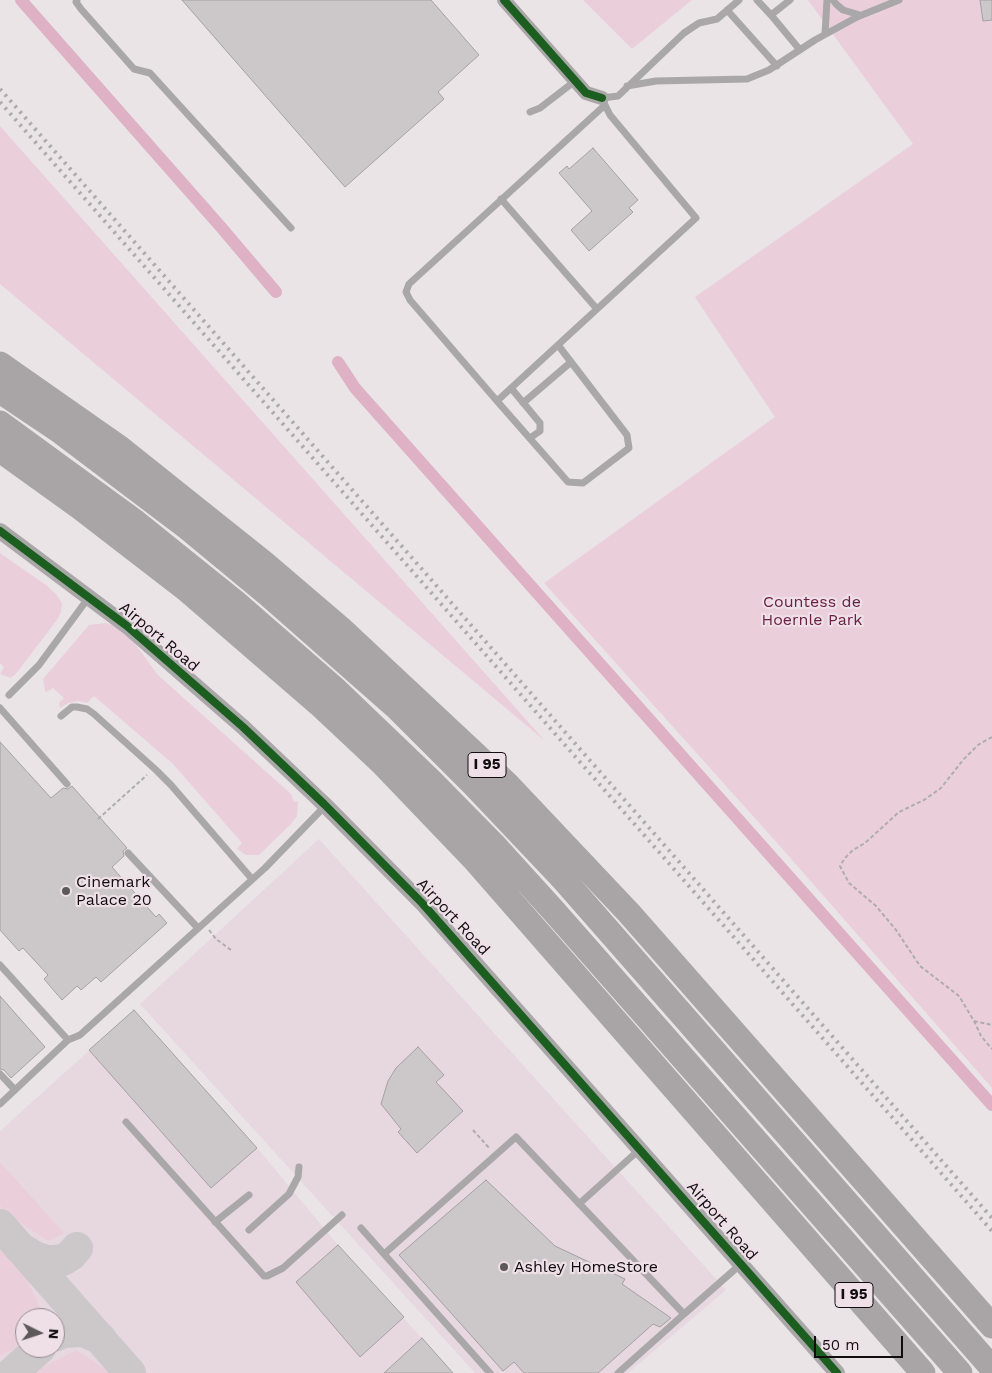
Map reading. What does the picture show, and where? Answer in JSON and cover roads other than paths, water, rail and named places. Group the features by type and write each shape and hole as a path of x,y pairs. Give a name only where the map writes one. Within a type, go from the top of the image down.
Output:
{"highway":[{"name":"I 95","path":"0,364 120,448 264,563 340,628 509,786 629,912 992,1326"},
{"path":"0,390 61,432 188,528 269,595 401,712 474,785 564,880 992,1368"},
{"path":"0,423 99,494 216,586 323,678 406,756 523,877 960,1373"},
{"name":"I 95","path":"0,450 88,514 193,595 319,704 384,765 474,859 915,1364"},
{"path":"915,1364 928,1373"}],"street":[{"path":"504,0 586,93 603,101"},
{"name":"Airport Road","path":"0,531 127,626 243,726 326,806 422,903 837,1373"}],"lane":[{"path":"77,0 76,2 80,10 134,69 150,74 291,228"},
{"path":"558,345 627,435 628,448 583,484 568,482 497,401 410,300 406,292 409,284 603,101 618,96 684,33 699,23 717,20 739,0"},
{"path":"757,0 800,50"},
{"path":"771,15 790,0"},
{"path":"825,34 827,0"},
{"path":"834,0 843,10 860,15"},
{"path":"627,86 656,81 744,80 758,76 777,66 825,34 860,15 899,0"},
{"path":"727,10 777,66"},
{"path":"530,112 540,108 575,81"},
{"path":"497,401 696,218 610,115 603,101"},
{"path":"501,199 597,309"},
{"path":"523,403 571,362"},
{"path":"511,388 540,423 540,431 530,438"},
{"path":"9,695 39,666 89,597"},
{"path":"61,716 72,707 86,709 155,768 252,879"},
{"path":"0,708 67,784"},
{"path":"0,1104 68,1040 80,1035 252,879 326,806"},
{"path":"128,853 200,925"},
{"path":"0,965 68,1040"},
{"path":"0,1074 15,1090"},
{"path":"126,1122 260,1273 267,1276 283,1268 342,1215"},
{"path":"384,1254 516,1137 684,1314"},
{"path":"579,1204 640,1149"},
{"path":"249,1230 289,1194 298,1177 299,1167"},
{"path":"215,1222 249,1195"},
{"path":"361,1228 490,1373"},
{"path":"618,1373 741,1264"}],"waterway":[{"path":"21,0 276,292"},
{"path":"338,362 355,388 992,1105"}],"railway":[{"path":"0,89 992,1218"},
{"path":"0,102 992,1231"}],"place":[{"name":"Cinemark Palace 20","path":"66,891"},
{"name":"Ashley HomeStore","path":"504,1267"}],"park label":[{"name":"Countess de Hoernle Park","path":"812,611"}]}
